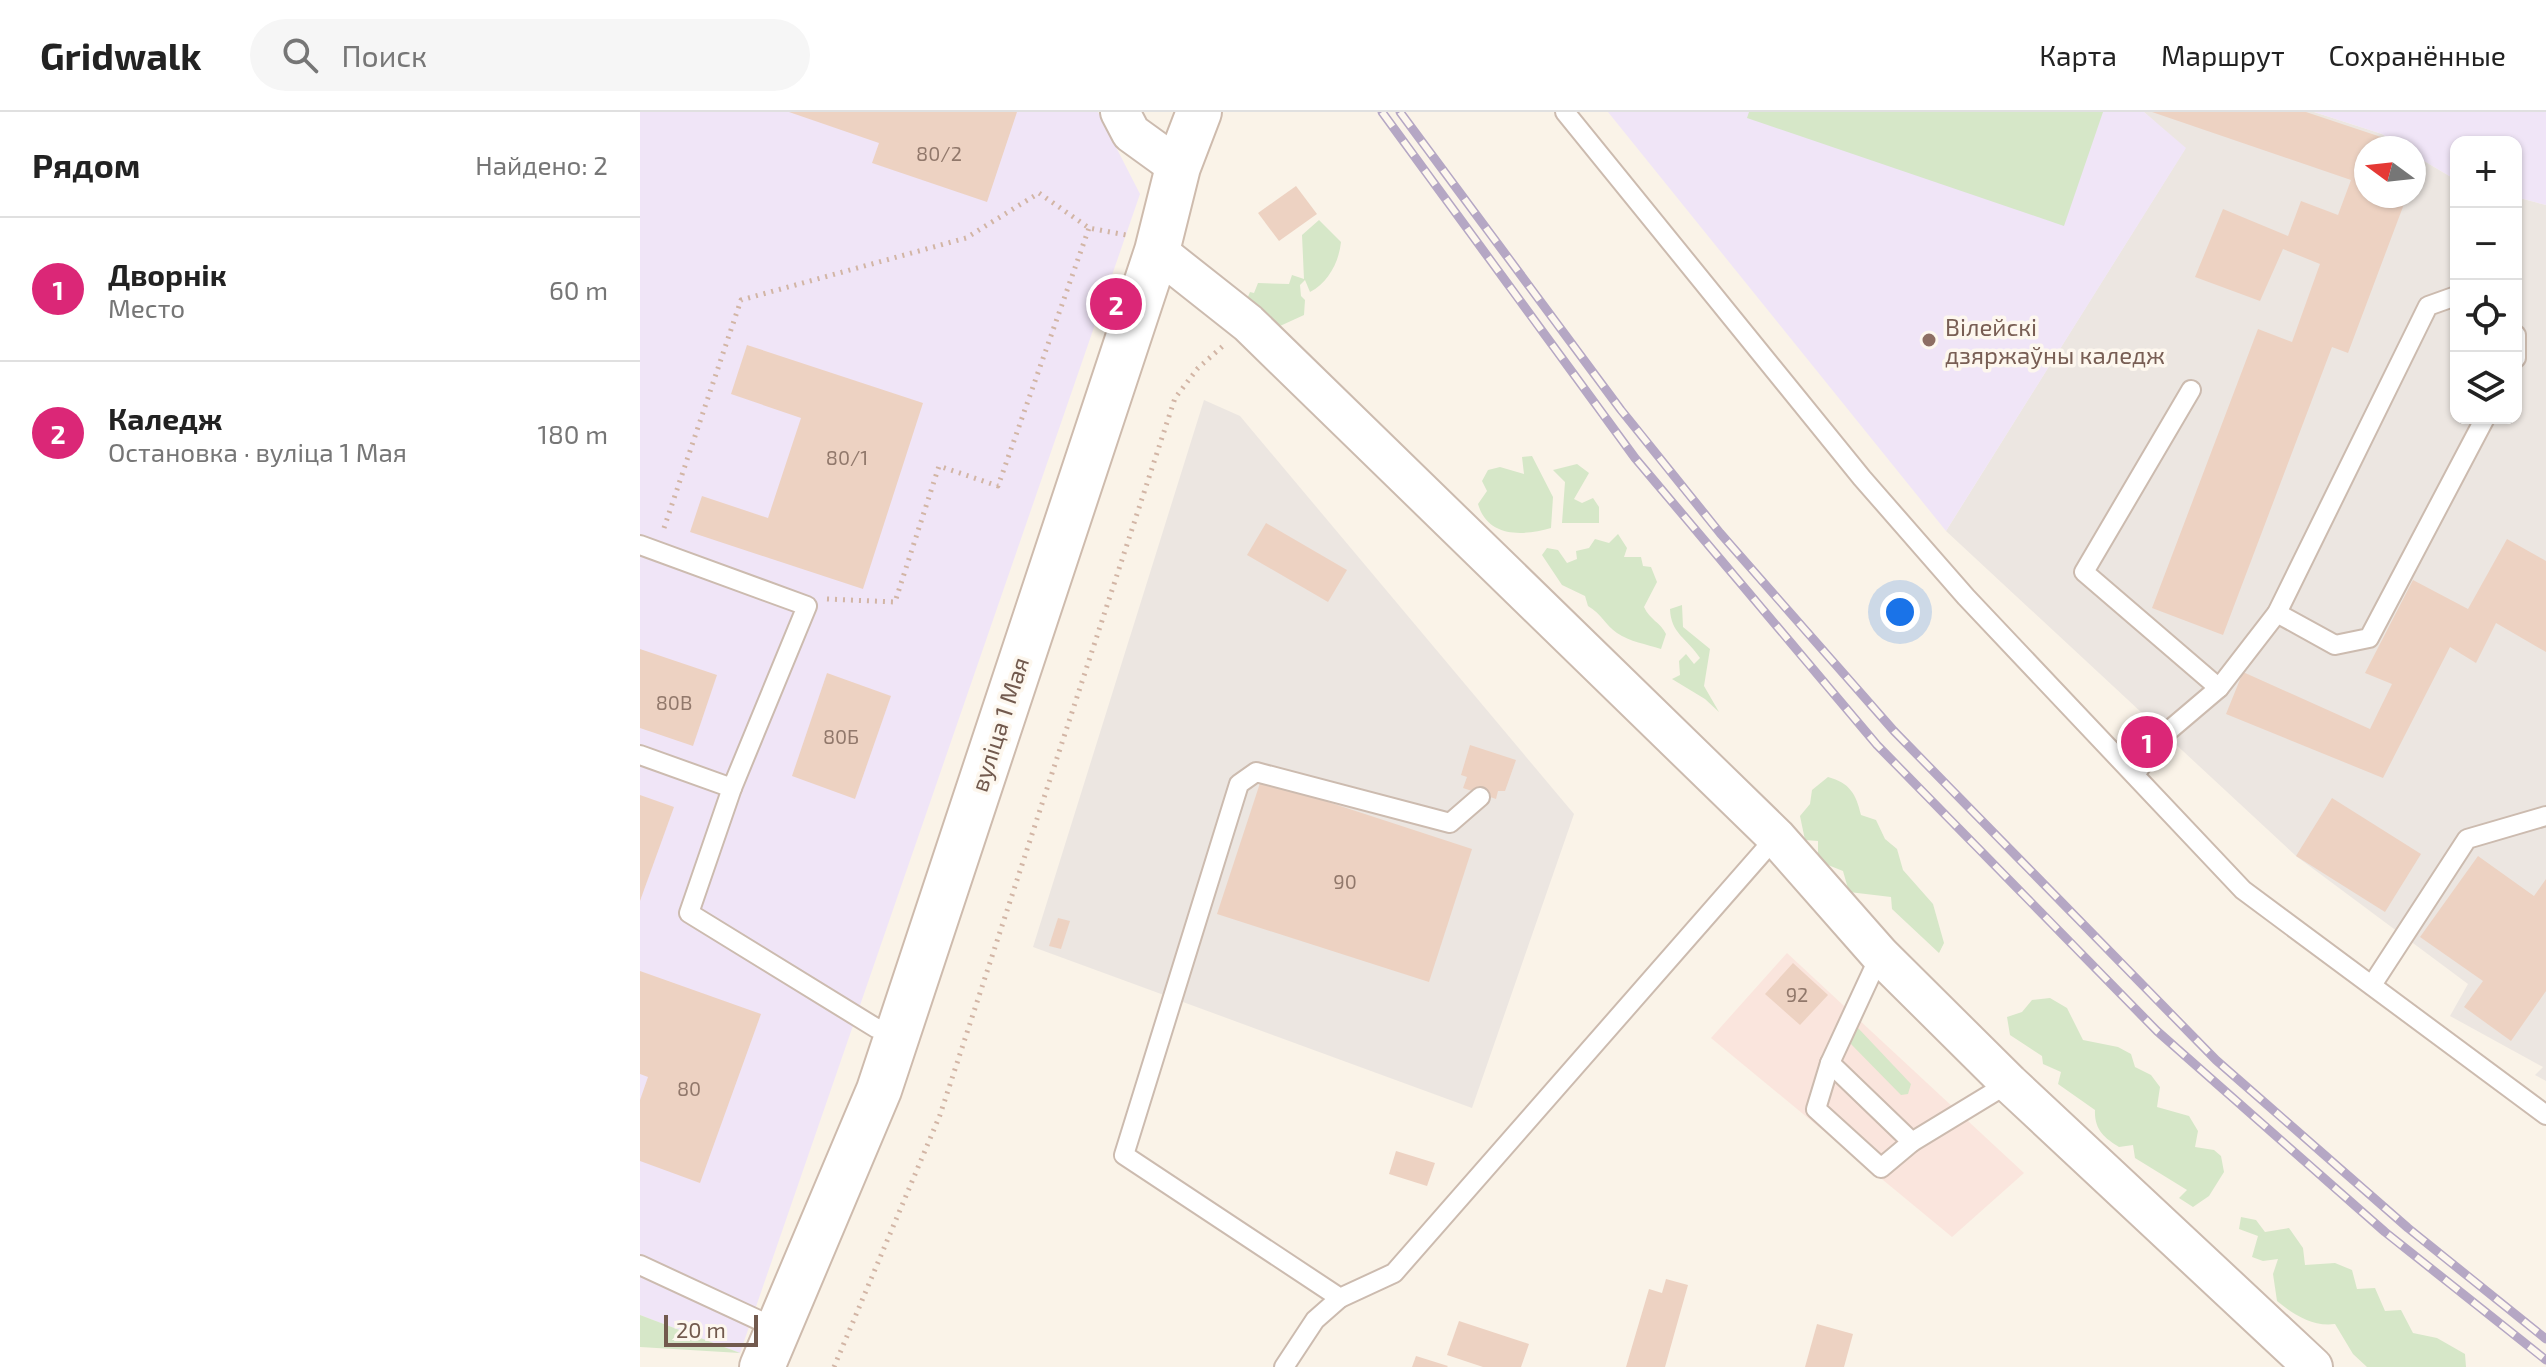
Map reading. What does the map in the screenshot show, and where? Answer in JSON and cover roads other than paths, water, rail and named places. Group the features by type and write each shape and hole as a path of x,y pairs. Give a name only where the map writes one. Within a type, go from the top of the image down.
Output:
{"main road":[{"name":"вуліца 1 Мая","path":"771,1349 879,1090 1148,244 1199,112"}],"street":[{"path":"1120,112 1131,133 1178,167"},
{"path":"1148,244 1248,323 1776,837 1880,955 2009,1083 2313,1367"}],"lane":[{"path":"1565,112 1862,478 1966,597 2243,890 2546,1115"},
{"path":"2135,774 2166,733 2219,688 2277,613 2428,306 2450,298"},
{"path":"2191,390 2084,572 2219,688"},
{"path":"2277,613 2335,645 2369,638 2482,424"},
{"path":"648,548 807,606 732,788 689,913 876,1028 896,1034"},
{"path":"640,755 732,788"},
{"path":"1340,1298 1124,1155 1239,784 1256,772 1450,823 1480,797"},
{"path":"2372,985 2467,839 2546,816"},
{"path":"1284,1367 1315,1320 1340,1298 1394,1273 1776,837"},
{"path":"1880,955 1830,1063 1816,1109 1881,1168 1912,1142 2009,1083"},
{"path":"1830,1063 1912,1142"},
{"path":"640,1265 771,1349"}],"railway":[{"path":"1382,112 1635,458 1877,745 2157,1031 2385,1232 2546,1360"},
{"path":"1400,112 1621,410 1720,533 1894,731 2216,1060 2408,1228 2546,1339"}],"place":[{"name":"Каледж","path":"1116,304"},
{"name":"Вілейскі дзяржаўны каледж","path":"1929,340"},
{"name":"Дворнік","path":"2147,742"}]}
